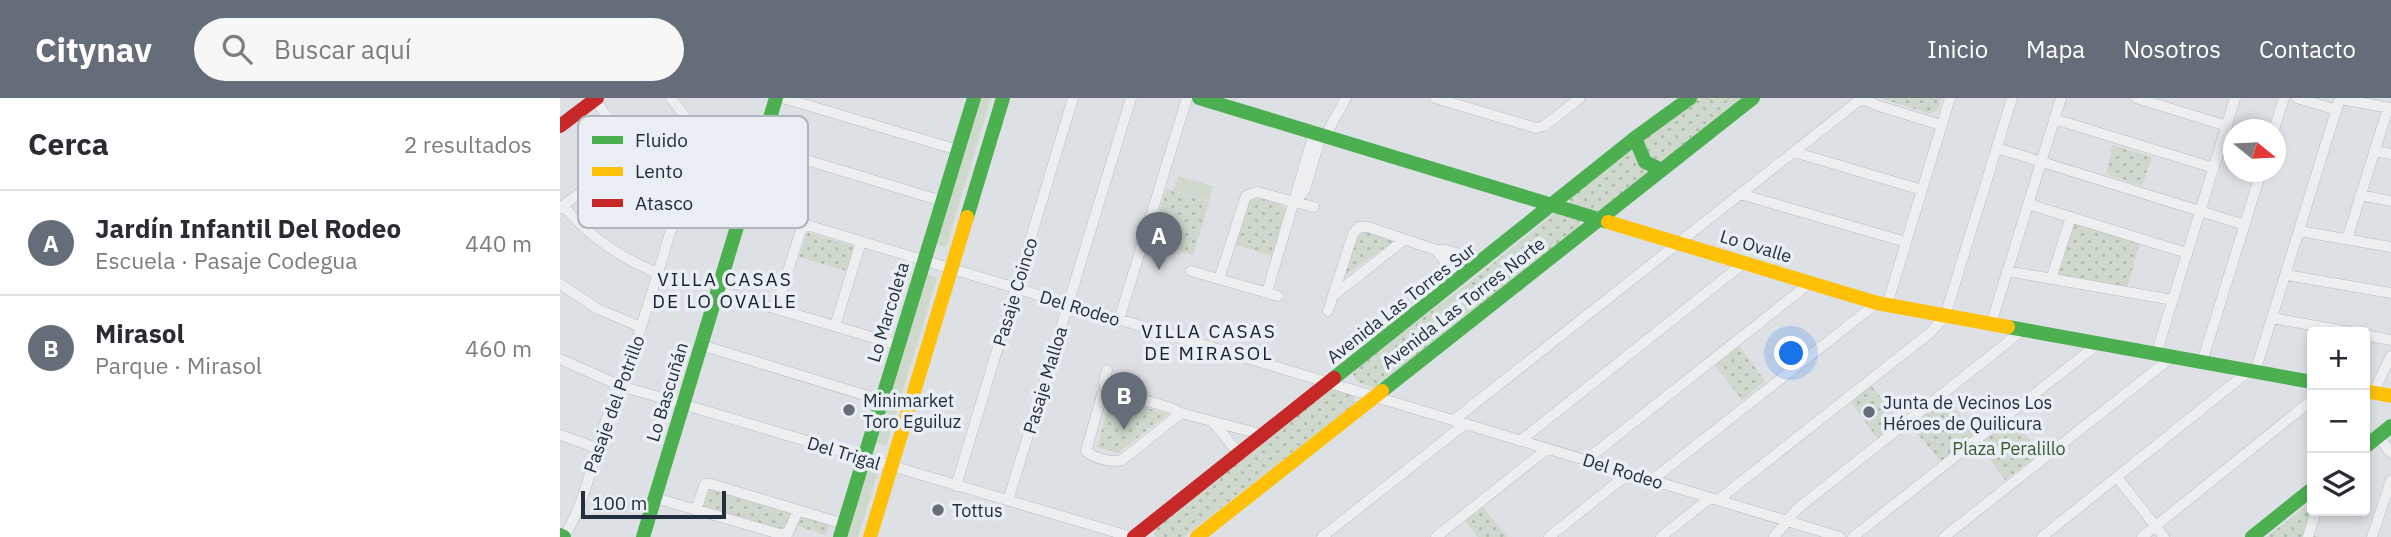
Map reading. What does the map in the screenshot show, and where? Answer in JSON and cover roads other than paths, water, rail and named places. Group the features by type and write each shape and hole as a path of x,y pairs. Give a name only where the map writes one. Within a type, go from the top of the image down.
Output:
{"street":[{"path":"671,98 685,116"},
{"name":"Lo Bascuñán","path":"770,116 776,98"},
{"path":"783,98 958,150"},
{"name":"Lo Marcoleta","path":"842,531 972,98"},
{"path":"870,537 1003,98"},
{"name":"Pasaje Coinco","path":"956,486 1073,98"},
{"name":"Pasaje Malloa","path":"1008,501 1130,98"},
{"path":"1119,320 1187,98"},
{"name":"Lo Ovalle","path":"1199,98 1882,304 2307,381"},
{"path":"1267,292 1294,202 1320,134 1346,98"},
{"path":"1435,98 1540,128 1580,98"},
{"name":"Avenida Las Torres Norte","path":"1197,537 1753,98"},
{"path":"1454,421 1861,98 1876,106 1941,125"},
{"path":"1652,480 1882,304 1906,242 1950,98"},
{"path":"1661,537 1931,332 1945,316 2012,98"},
{"path":"1991,324 2061,98"},
{"path":"2136,98 2223,125"},
{"path":"2229,119 2235,98"},
{"path":"2277,119 2284,98"},
{"path":"2297,98 2337,110"},
{"path":"560,126 596,99"},
{"name":"Del Rodeo","path":"596,99 608,116"},
{"path":"2042,537 2252,371 2286,275 2340,99 2390,108 2347,239"},
{"name":"Avenida Las Torres Sur","path":"1133,537 1459,281 1683,100"},
{"path":"2054,119 2214,168"},
{"path":"1636,138 1646,162 1662,170"},
{"path":"2156,354 2223,139"},
{"path":"1997,148 2245,225"},
{"path":"2374,151 2391,154"},
{"path":"1794,152 1922,190"},
{"path":"808,161 942,201"},
{"path":"2202,362 2258,182"},
{"path":"1219,279 1246,196 1256,192 1314,207"},
{"path":"578,194 561,207 578,223"},
{"path":"1740,194 1906,242"},
{"path":"2360,195 2391,201"},
{"path":"2028,204 2187,254"},
{"path":"2051,279 2071,217"},
{"name":"Del Rodeo","path":"808,226 1840,537"},
{"path":"1328,311 1356,229 1368,227 1436,250 1446,250 1483,261"},
{"path":"584,228 609,249 658,273"},
{"name":"Pasaje del Potrillo","path":"563,536 574,519 613,400 626,376 672,228"},
{"name":"Lo Bascuñán","path":"643,537 737,228"},
{"path":"776,309 802,228"},
{"path":"2299,231 2391,247"},
{"path":"1334,295 1404,240"},
{"path":"835,326 861,242"},
{"path":"1436,250 1459,281"},
{"path":"1520,440 1745,262"},
{"path":"1191,271 1278,296"},
{"path":"2007,271 2173,300"},
{"path":"2286,275 2391,293"},
{"path":"1586,460 1811,282"},
{"path":"560,284 598,309 641,327"},
{"path":"718,291 898,345"},
{"path":"2272,318 2322,327"},
{"path":"1774,537 1797,509 2024,330"},
{"path":"2370,336 2391,340"},
{"path":"1853,537 2098,344"},
{"path":"701,345 881,400"},
{"path":"2370,390 2391,356"},
{"path":"1944,537 2172,357"},
{"name":"Del Trigal","path":"560,359 621,386 1133,537"},
{"path":"1106,391 1104,382 1107,370"},
{"path":"1181,413 1122,460 1110,460 1089,454 1086,447 1101,398 1106,391 1114,390 1181,413 1264,435"},
{"path":"2370,392 2391,396"},
{"path":"2141,537 2307,404"},
{"path":"1213,422 1239,454"},
{"path":"1322,537 1465,424"},
{"path":"2370,443 2391,426"},
{"path":"560,435 597,448"},
{"path":"2378,436 2391,453"},
{"path":"1436,537 1547,449"},
{"path":"1549,537 1629,474"},
{"path":"2117,477 2164,537"},
{"path":"2372,537 2391,480"},
{"path":"696,510 705,484 711,484 798,510 842,531"},
{"path":"2252,537 2307,493"},
{"path":"655,498 780,534 788,533 798,510"},
{"path":"2308,537 2314,516"}],"place":[{"name":"Jardín Infantil Del Rodeo","path":"1159,270"},
{"name":"Minimarket Toro Eguiluz","path":"849,410"},
{"name":"Junta de Vecinos Los Héroes de Quilicura","path":"1869,412"},
{"name":"Mirasol","path":"1124,430"},
{"name":"Tottus","path":"938,510"}],"district":[{"name":"VILLA CASAS DE LO OVALLE","path":"725,290"},
{"name":"VILLA CASAS DE MIRASOL","path":"1209,342"}],"park label":[{"name":"Plaza Peralillo","path":"2009,448"}]}
